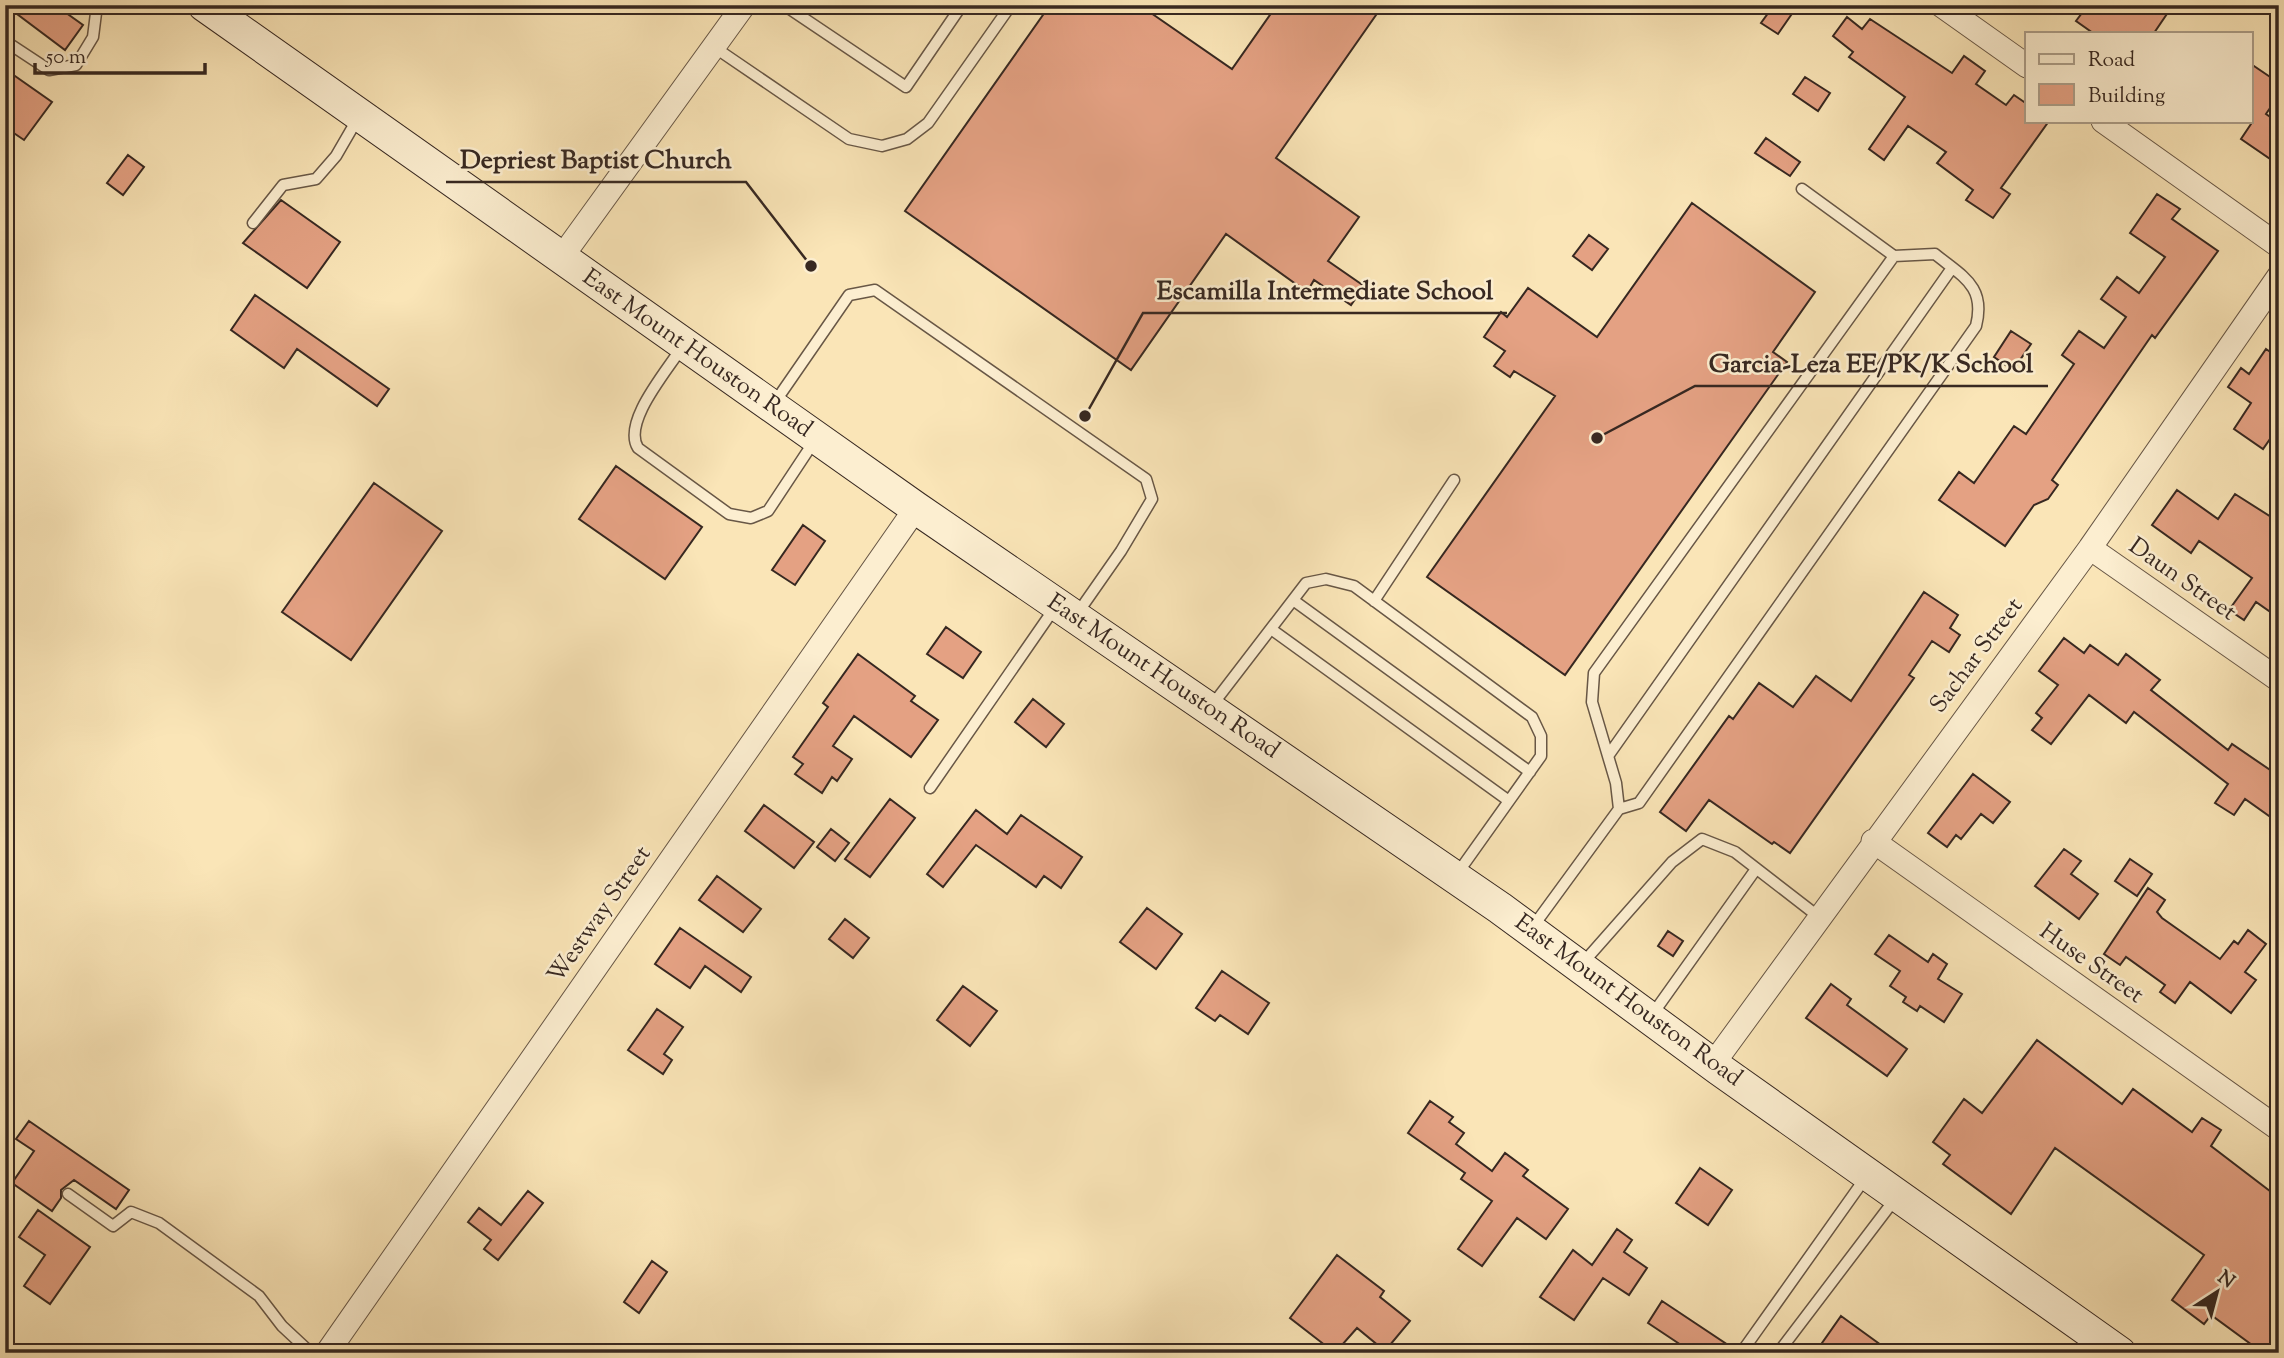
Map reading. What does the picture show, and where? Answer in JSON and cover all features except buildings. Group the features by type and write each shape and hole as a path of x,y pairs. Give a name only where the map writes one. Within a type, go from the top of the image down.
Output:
{"main road":[{"name":"East Mount Houston Road","path":"204,5 916,508 1531,930 1713,1064 2120,1353"}],"street":[{"path":"561,258 744,5"},
{"path":"1941,5 2025,65"},
{"path":"2104,122 2279,246"},
{"name":"Sachar Street","path":"1713,1064 1873,841 2090,548 2279,276"},
{"name":"Westway Street","path":"327,1353 916,508"},
{"name":"Daun Street","path":"2090,548 2279,680"},
{"name":"Huse Street","path":"1873,841 2279,1129"}],"lane":[{"path":"5,41 49,70 76,65 93,37 97,5"},
{"path":"784,5 906,87 962,5"},
{"path":"714,47 849,139 882,146 907,139 928,123 1011,5"},
{"path":"253,223 283,185 316,179 336,156 359,116"},
{"path":"1531,930 1619,809 1639,803 1976,326 1980,309 1975,287 1935,254 1894,256 1802,189"},
{"path":"1619,809 1608,756 1592,702 1594,673 1894,256"},
{"path":"1608,756 1952,268"},
{"path":"772,406 849,295 875,290 1146,479 1152,499 1121,551 1066,610 930,788"},
{"path":"684,344 634,422 633,440 638,448 729,514 751,518 768,510 816,438"},
{"path":"1374,601 1454,480"},
{"path":"1210,709 1306,583 1326,579 1354,586 1532,717 1541,736 1541,756 1455,877"},
{"path":"1293,600 1530,772"},
{"path":"1271,629 1509,801"},
{"path":"1580,967 1672,862 1702,839 1735,852 1819,917"},
{"path":"1650,1018 1756,869"},
{"path":"1741,1353 1867,1174"},
{"path":"68,1194 113,1226 131,1212 159,1223 259,1296 282,1326 311,1353"},
{"path":"1778,1353 1898,1196"}],"place":[{"name":"Depriest Baptist Church","path":"811,266"},
{"name":"Escamilla Intermediate School","path":"1085,416"},
{"name":"Garcia-Leza EE/PK/K School","path":"1597,438"}]}
